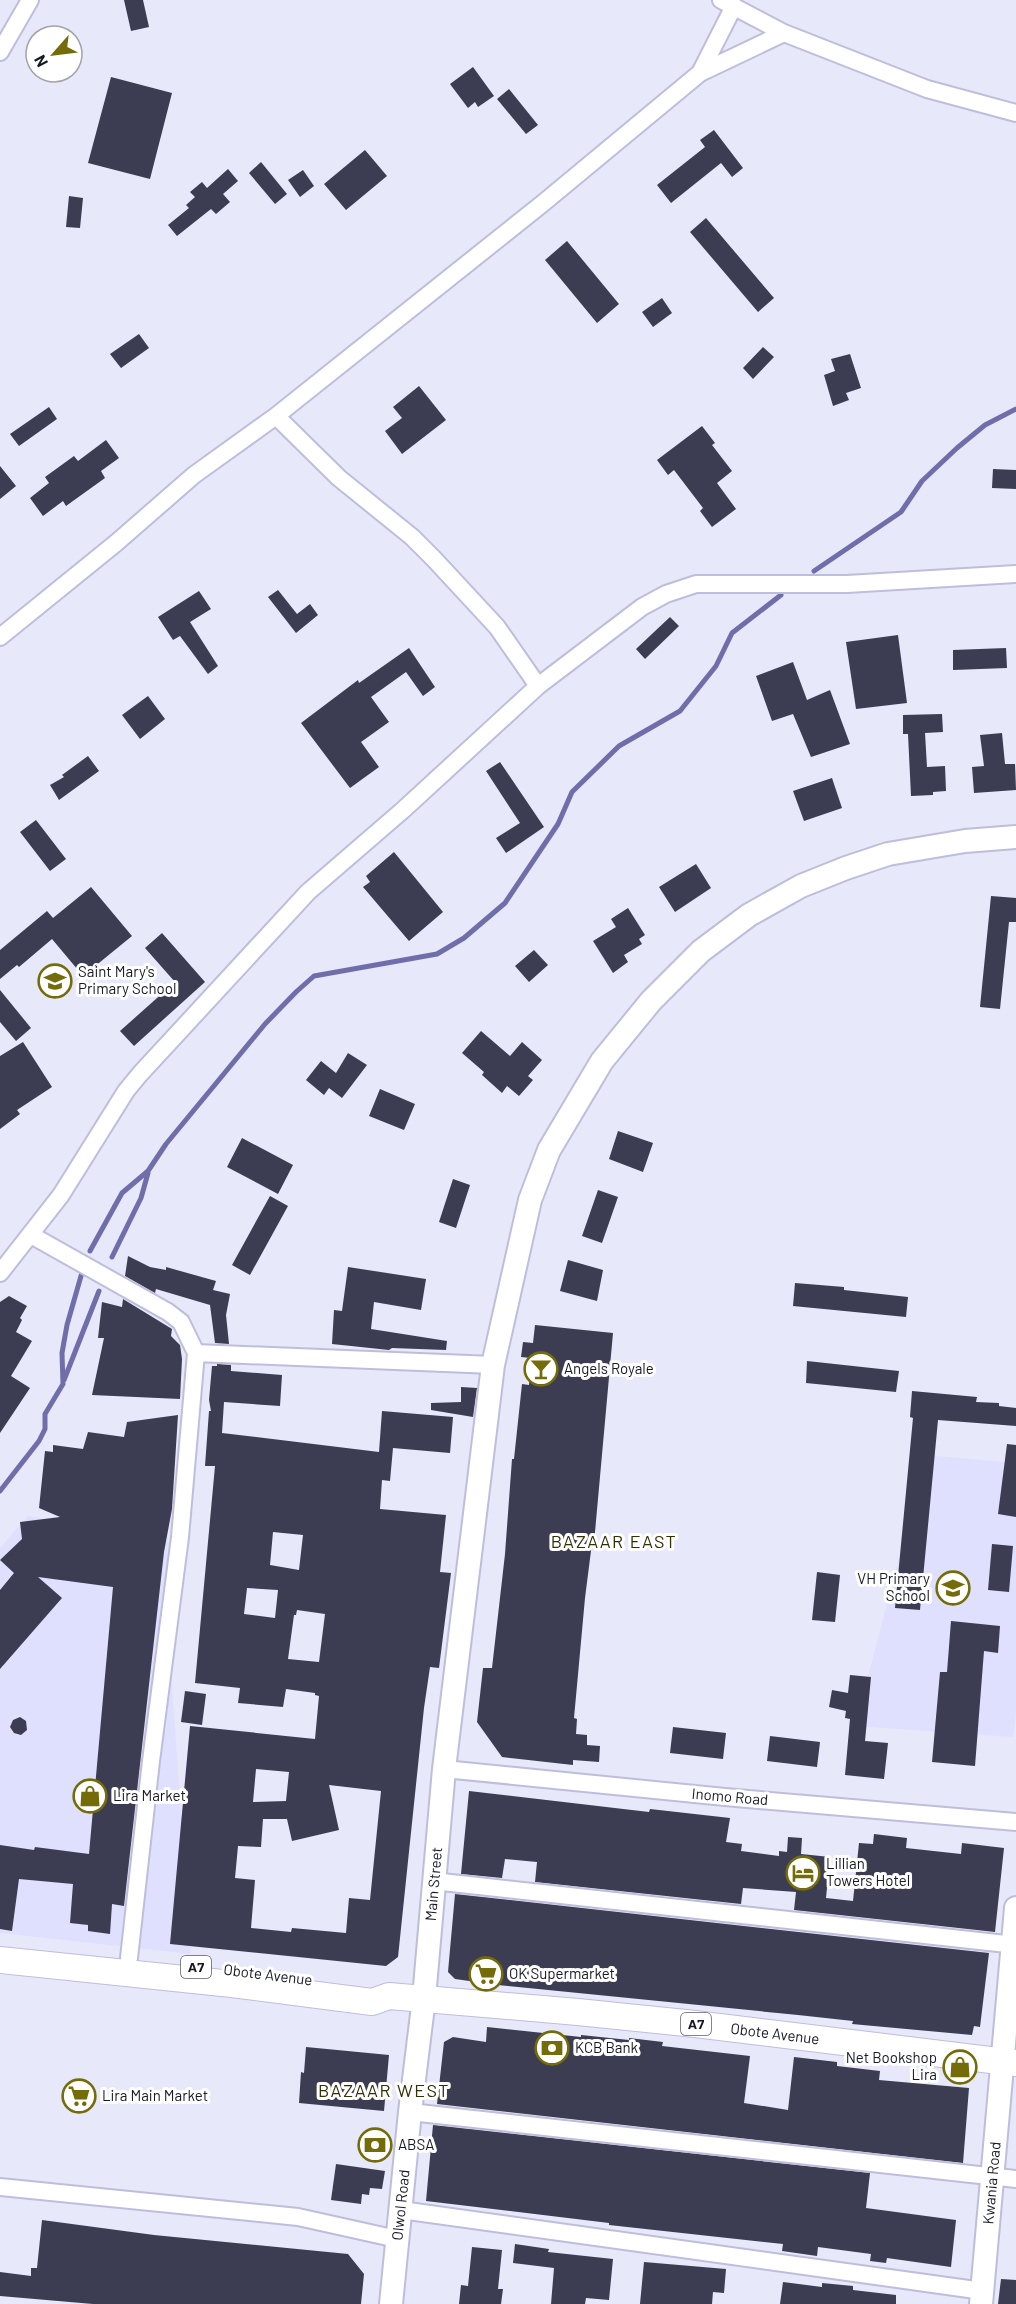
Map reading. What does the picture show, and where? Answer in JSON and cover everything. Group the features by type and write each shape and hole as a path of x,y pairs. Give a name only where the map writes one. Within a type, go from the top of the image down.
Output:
{"main road":[{"name":"Obote Avenue","path":"0,1944 374,1986 389,1996"},
{"name":"Obote Avenue","path":"0,1960 232,1984 372,2002 389,1996 424,1998 695,2024 1009,2062"}],"street":[{"path":"0,52 30,0"},
{"path":"700,73 727,3 784,33 927,89 1016,113"},
{"path":"0,637 116,543 194,475 276,416 542,204 700,73 784,33"},
{"path":"276,416 339,478 412,537 434,559 497,627 538,686"},
{"path":"0,1273 61,1195 126,1091 308,892 403,810 538,686 642,606 666,594 696,584 847,584 1016,574"},
{"name":"Main Street","path":"424,1998 444,1769 493,1365 530,1200 549,1150 602,1061 651,1001 701,951 749,915 801,886 888,854 920,847 1016,837"},
{"path":"31,1235 168,1312 181,1322 196,1353 180,1537 151,1761 129,1958"},
{"path":"196,1353 493,1365"},
{"name":"Inomo Road","path":"444,1769 725,1797 1016,1822"},
{"path":"433,1881 1014,1945"},
{"name":"Kwania Road","path":"982,2298 993,2177 1009,2062 1016,1908"},
{"name":"Olwol Road","path":"391,2304 424,1998"},
{"path":"410,2112 1016,2180"},
{"path":"0,2187 298,2217 397,2239"},
{"path":"401,2211 982,2298"}],"shaded area":[{"name":"VH Primary School","path":"926,1455 1016,1463 1016,1714 1013,1737 855,1726"},
{"name":"Lira Market","path":"28,1516 183,1544 170,1658 191,1954 0,1933 0,1548"}],"building":[{"path":"124,0 143,0 149,27 131,31"},
{"path":"473,67 494,96 478,107 475,102 468,108 450,84"},
{"path":"111,77 172,93 150,179 88,163"},
{"path":"509,89 538,125 526,134 497,99"},
{"path":"714,130 743,168 732,177 721,163 671,203 657,185 705,147 700,140"},
{"path":"365,150 387,176 346,210 324,184"},
{"path":"261,162 287,194 275,204 249,173"},
{"path":"228,169 238,181 223,194 230,202 216,214 211,209 177,236 168,225 189,208 186,205 195,197 190,192 202,182 207,188"},
{"path":"303,170 314,186 300,197 288,180"},
{"path":"69,196 83,198 80,228 66,227"},
{"path":"706,218 774,298 758,312 690,232"},
{"path":"567,241 619,304 597,323 545,260"},
{"path":"662,298 672,313 653,327 642,312"},
{"path":"139,334 149,348 121,368 110,354"},
{"path":"763,347 774,357 753,379 743,368"},
{"path":"850,354 861,388 846,393 849,400 833,406 824,375 835,371 831,359"},
{"path":"419,386 446,420 402,454 385,431 402,418 393,407"},
{"path":"49,407 57,419 19,446 10,434"},
{"path":"702,426 715,443 712,445 732,471 717,483 736,509 712,527 700,511 703,508 674,470 668,475 657,460"},
{"path":"106,440 119,458 101,471 105,478 66,506 63,501 43,516 30,498 49,483 45,477 74,456 78,461"},
{"path":"0,466 16,486 0,499"},
{"path":"993,469 1016,470 1016,489 992,488"},
{"path":"278,590 297,614 310,604 318,615 296,633 268,597"},
{"path":"199,591 211,609 190,622 218,666 208,674 180,636 173,640 158,617"},
{"path":"670,617 679,626 645,659 636,649"},
{"path":"898,635 907,703 856,709 846,642"},
{"path":"409,648 435,687 423,696 406,672 371,697 389,722 361,742 379,767 350,788 301,723 358,680 359,683"},
{"path":"1006,648 1007,668 953,670 953,650"},
{"path":"793,662 807,700 830,690 850,744 811,757 793,714 772,721 756,676"},
{"path":"148,696 165,719 140,739 122,715"},
{"path":"942,714 943,732 925,733 927,767 945,766 946,791 933,792 933,795 911,796 908,734 903,734 903,715"},
{"path":"1002,733 1005,764 1015,764 1016,790 974,793 972,767 984,766 980,735"},
{"path":"88,756 99,771 59,800 50,785 64,777 62,775"},
{"path":"500,762 544,827 506,853 496,838 520,823 486,771"},
{"path":"832,778 842,808 804,821 793,791"},
{"path":"36,820 66,859 50,871 20,832"},
{"path":"394,852 443,912 409,941 363,887 370,882 366,876"},
{"path":"696,864 711,888 675,912 659,887"},
{"path":"91,887 132,936 83,976 52,939 19,967 17,965 0,979 0,950 47,911 53,918"},
{"path":"991,896 1016,898 1016,922 1009,922 1000,1009 980,1007"},
{"path":"628,908 645,935 639,939 642,944 624,955 628,962 613,973 593,941 616,927 611,919"},
{"path":"162,933 205,982 134,1046 120,1031 175,982 145,948"},
{"path":"534,950 548,965 529,982 515,966"},
{"path":"0,990 31,1028 16,1041 0,1022"},
{"path":"481,1031 510,1056 522,1042 542,1060 528,1076 533,1080 519,1096 507,1086 502,1093 482,1075 484,1072 462,1053"},
{"path":"23,1042 52,1087 17,1110 20,1114 0,1129 0,1056"},
{"path":"348,1053 367,1065 342,1098 329,1088 324,1095 306,1080 321,1061 336,1073"},
{"path":"380,1089 415,1104 404,1130 369,1116"},
{"path":"618,1131 653,1143 643,1172 609,1159"},
{"path":"242,1138 293,1165 278,1194 227,1167"},
{"path":"453,1179 470,1185 456,1228 439,1222"},
{"path":"598,1190 618,1197 602,1243 582,1236"},
{"path":"270,1196 288,1206 250,1275 232,1265"},
{"path":"128,1256 150,1267 166,1270 166,1267 216,1281 213,1290 230,1294 226,1315 229,1344 215,1343 210,1305 156,1289 155,1293 125,1276"},
{"path":"568,1260 603,1270 597,1301 560,1291"},
{"path":"348,1267 426,1279 421,1310 374,1302 371,1329 447,1341 446,1350 392,1348 389,1350 332,1344 334,1310 342,1311"},
{"path":"795,1283 844,1287 844,1290 908,1297 906,1317 793,1306"},
{"path":"9,1296 27,1306 16,1332 32,1341 11,1376 30,1388 0,1433 0,1302"},
{"path":"123,1299 172,1329 171,1336 180,1345 182,1359 180,1399 92,1395 104,1338 98,1338 102,1302 122,1307"},
{"path":"535,1325 613,1333 594,1543 592,1543 585,1598 574,1718 577,1719 576,1734 587,1735 587,1745 600,1746 599,1762 573,1760 573,1765 502,1757 477,1722 483,1668 492,1668 505,1554 512,1459 514,1459 522,1384 529,1385 531,1358 521,1357 523,1342 533,1343"},
{"path":"807,1361 899,1371 896,1392 806,1383"},
{"path":"217,1364 231,1365 231,1371 282,1375 280,1406 224,1402 222,1433 379,1452 382,1411 453,1417 450,1453 393,1448 390,1481 382,1480 380,1509 446,1515 440,1572 451,1573 439,1668 430,1667 424,1708 398,1957 386,1966 170,1944 190,1726 315,1739 319,1696 315,1693 286,1689 283,1707 238,1703 240,1688 195,1683 215,1466 205,1466 209,1411 211,1411 209,1400 212,1366 217,1366","holes":["273,1532 303,1535 299,1570 270,1565","247,1588 278,1590 275,1618 244,1614","297,1610 325,1614 319,1662 288,1659 294,1615","256,1769 289,1772 286,1801 253,1802","329,1785 381,1791 370,1900 349,1898 346,1933 292,1928 291,1932 251,1928 255,1880 235,1878 238,1846 261,1847 263,1819 287,1819 292,1841 339,1830"]},
{"path":"461,1387 477,1388 473,1417 431,1410 431,1403 461,1402"},
{"path":"912,1391 977,1397 976,1402 999,1403 999,1406 1016,1408 1016,1426 938,1420 920,1610 895,1608 913,1418 910,1417"},
{"path":"178,1415 172,1509 164,1552 124,1906 112,1904 110,1934 88,1931 88,1925 70,1923 73,1884 19,1879 12,1931 0,1929 0,1845 89,1854 113,1587 38,1577 62,1598 0,1669 0,1590 14,1573 0,1560 22,1539 20,1522 60,1517 39,1508 45,1451 53,1452 53,1445 83,1449 88,1432 124,1437 127,1422"},
{"path":"1007,1444 1016,1445 1016,1517 998,1514"},
{"path":"992,1544 1013,1546 1009,1592 988,1590"},
{"path":"817,1572 840,1575 835,1622 812,1620"},
{"path":"951,1621 1000,1626 998,1653 984,1651 975,1766 932,1762 940,1672 947,1672"},
{"path":"850,1675 871,1677 865,1741 888,1743 884,1779 845,1775 850,1719 845,1718 846,1711 829,1707 832,1690 848,1693"},
{"path":"185,1691 206,1694 202,1725 181,1722"},
{"path":"20,1717 26,1721 27,1730 21,1735 14,1733 10,1727 13,1720"},
{"path":"673,1727 726,1733 723,1759 670,1753"},
{"path":"770,1736 820,1742 817,1767 767,1761"},
{"path":"469,1791 649,1812 650,1809 730,1818 726,1842 742,1844 741,1851 779,1856 779,1851 787,1852 788,1837 802,1838 801,1854 830,1857 826,1898 853,1901 859,1843 873,1844 874,1834 907,1838 906,1848 961,1854 962,1843 1004,1848 995,1932 794,1910 796,1892 743,1888 741,1904 535,1882 537,1862 505,1859 502,1878 461,1874"},
{"path":"455,1894 989,1953 980,2027 974,2026 972,2035 852,2024 853,2021 455,1979 448,1972"},
{"path":"487,2027 581,2037 581,2035 629,2040 629,2038 663,2042 662,2046 750,2056 744,2103 788,2110 794,2057 837,2062 837,2066 880,2071 879,2080 969,2088 963,2163 437,2104 444,2042 453,2037 486,2042"},
{"path":"306,2047 389,2055 384,2111 299,2103 301,2072 304,2073"},
{"path":"433,2125 870,2173 866,2208 956,2220 951,2267 887,2258 886,2263 870,2261 871,2254 818,2247 817,2256 782,2251 783,2244 609,2225 609,2223 426,2201"},
{"path":"336,2164 385,2171 382,2189 370,2188 369,2195 362,2194 361,2204 331,2200"},
{"path":"42,2220 154,2235 348,2254 364,2274 361,2304 93,2304 0,2296 0,2272 31,2276 31,2268 37,2268"},
{"path":"515,2244 549,2249 548,2252 613,2259 609,2300 586,2298 585,2304 551,2304 554,2268 513,2263"},
{"path":"472,2247 502,2250 498,2289 503,2289 501,2304 459,2304 461,2285 468,2286"},
{"path":"644,2262 726,2269 724,2293 713,2292 712,2304 640,2304"},
{"path":"1001,2279 1016,2280 1016,2304 998,2304"},
{"path":"783,2282 822,2287 822,2283 853,2286 853,2290 896,2295 896,2304 780,2304"}],"waterway":[{"path":"814,571 901,512 922,481 957,448 985,425 1016,409"},
{"path":"90,1251 122,1193 148,1171 166,1144 265,1024 296,992 314,976 437,954 464,938 505,903 558,824 572,792 619,746 680,711 716,666 732,633 781,595"},
{"path":"112,1257 141,1198 148,1173"},
{"path":"0,1491 39,1441 45,1429 45,1414 63,1384 62,1353 67,1325 83,1269"},
{"path":"64,1380 99,1291"}],"place":[{"name":"Saint Mary's Primary School","path":"55,981"},
{"name":"Angels Royale","path":"541,1369"},
{"name":"VH Primary School","path":"953,1588"},
{"name":"Lira Market","path":"90,1796"},
{"name":"Lillian Towers Hotel","path":"803,1873"},
{"name":"OK Supermarket","path":"486,1974"},
{"name":"KCB Bank","path":"552,2048"},
{"name":"Net Bookshop Lira","path":"960,2067"},
{"name":"Lira Main Market","path":"79,2096"},
{"name":"ABSA","path":"375,2145"}],"district":[{"name":"BAZAAR EAST","path":"614,1542"},
{"name":"BAZAAR WEST","path":"384,2091"}]}
